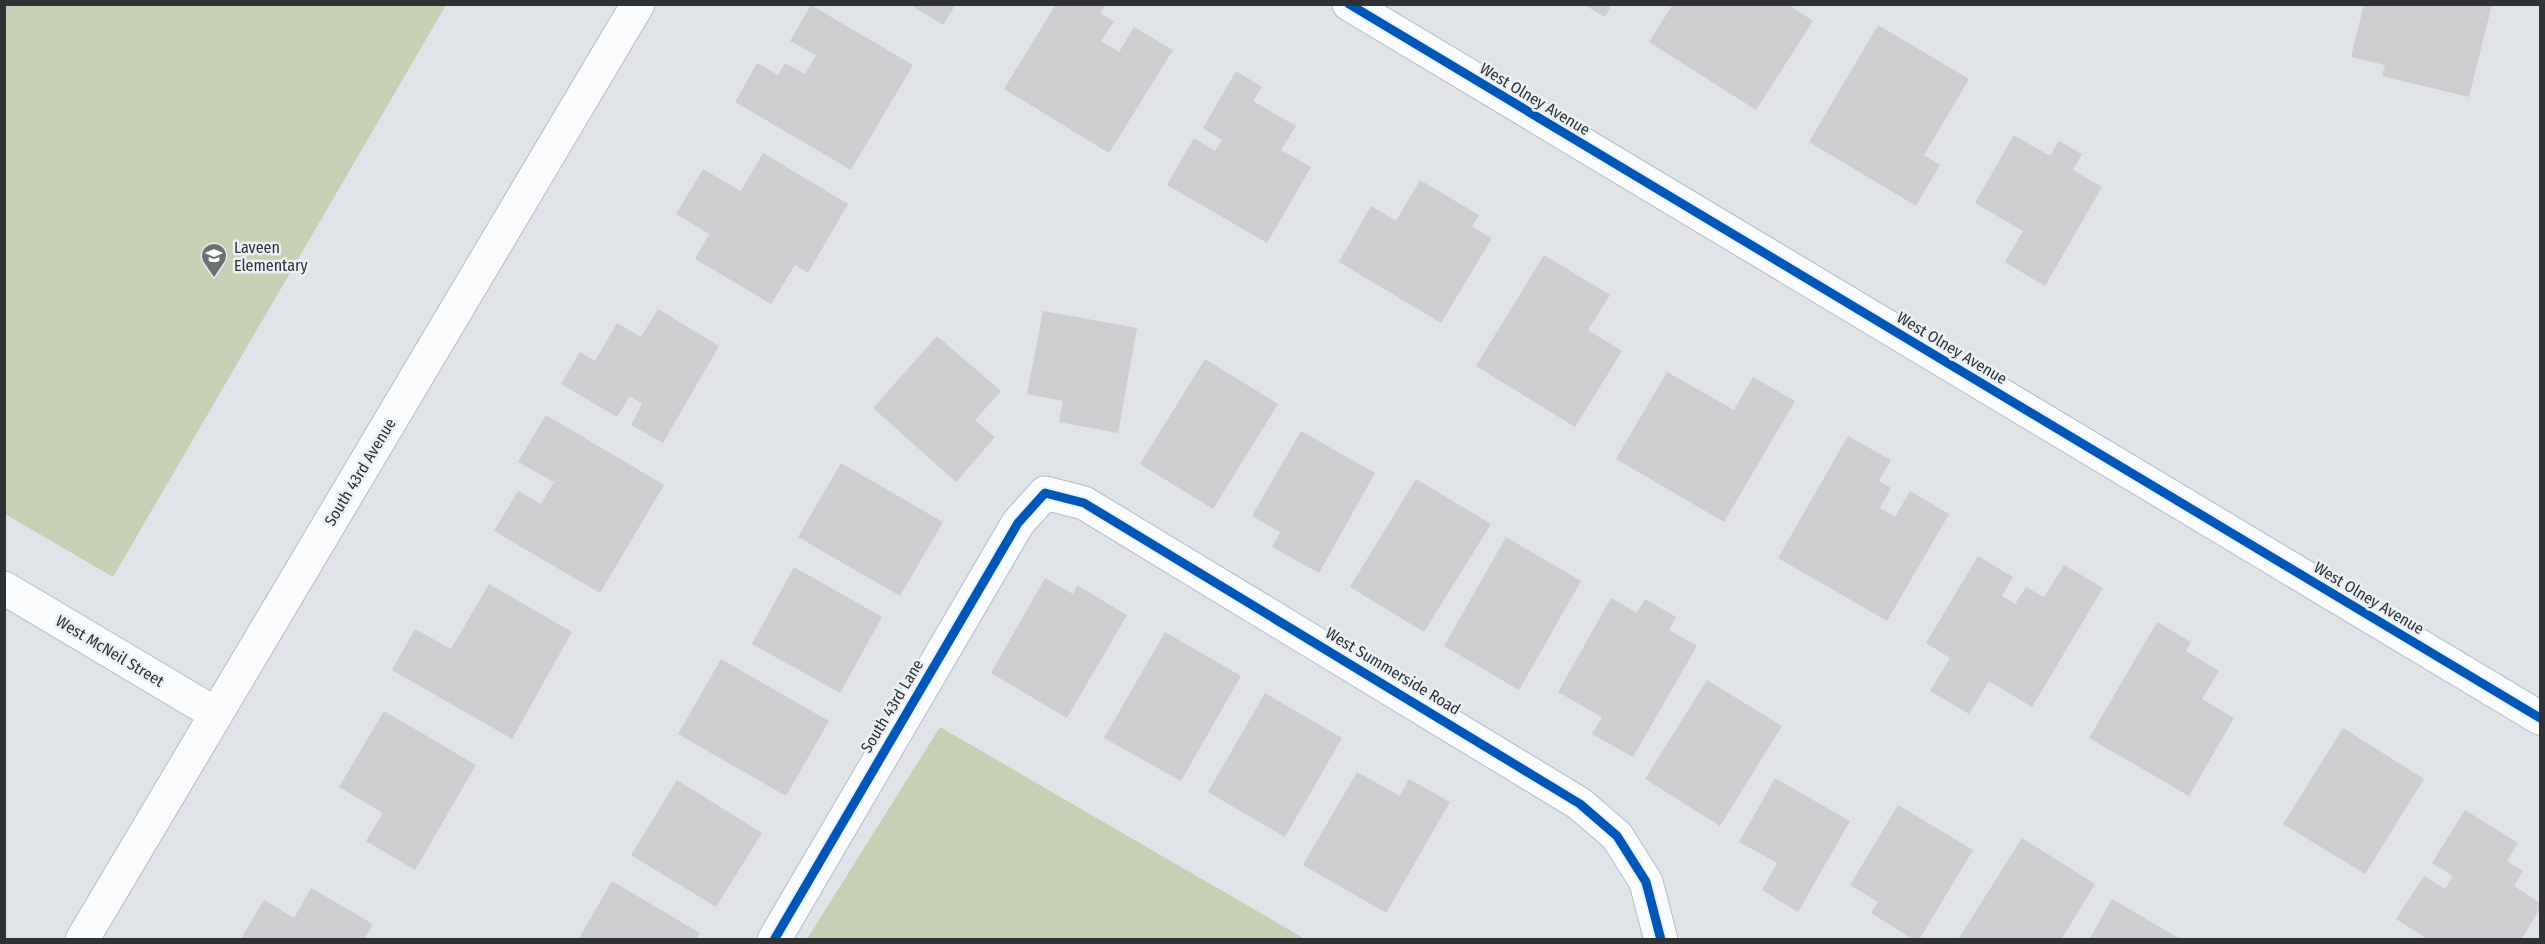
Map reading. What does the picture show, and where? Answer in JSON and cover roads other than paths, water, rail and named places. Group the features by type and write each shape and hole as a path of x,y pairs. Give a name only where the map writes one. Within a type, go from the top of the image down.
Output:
{"street":[{"name":"South 43rd Avenue","path":"82,939 638,4"},
{"name":"West Olney Avenue","path":"1349,4 2541,718"},
{"name":"South 43rd Lane","path":"774,939 1018,523 1046,493"},
{"name":"West Summerside Road","path":"1046,493 1084,502 1580,804 1617,836 1646,882 1661,939"},
{"name":"West McNeil Street","path":"4,588 216,714"}],"place":[{"name":"Laveen Elementary","path":"214,279"}]}
